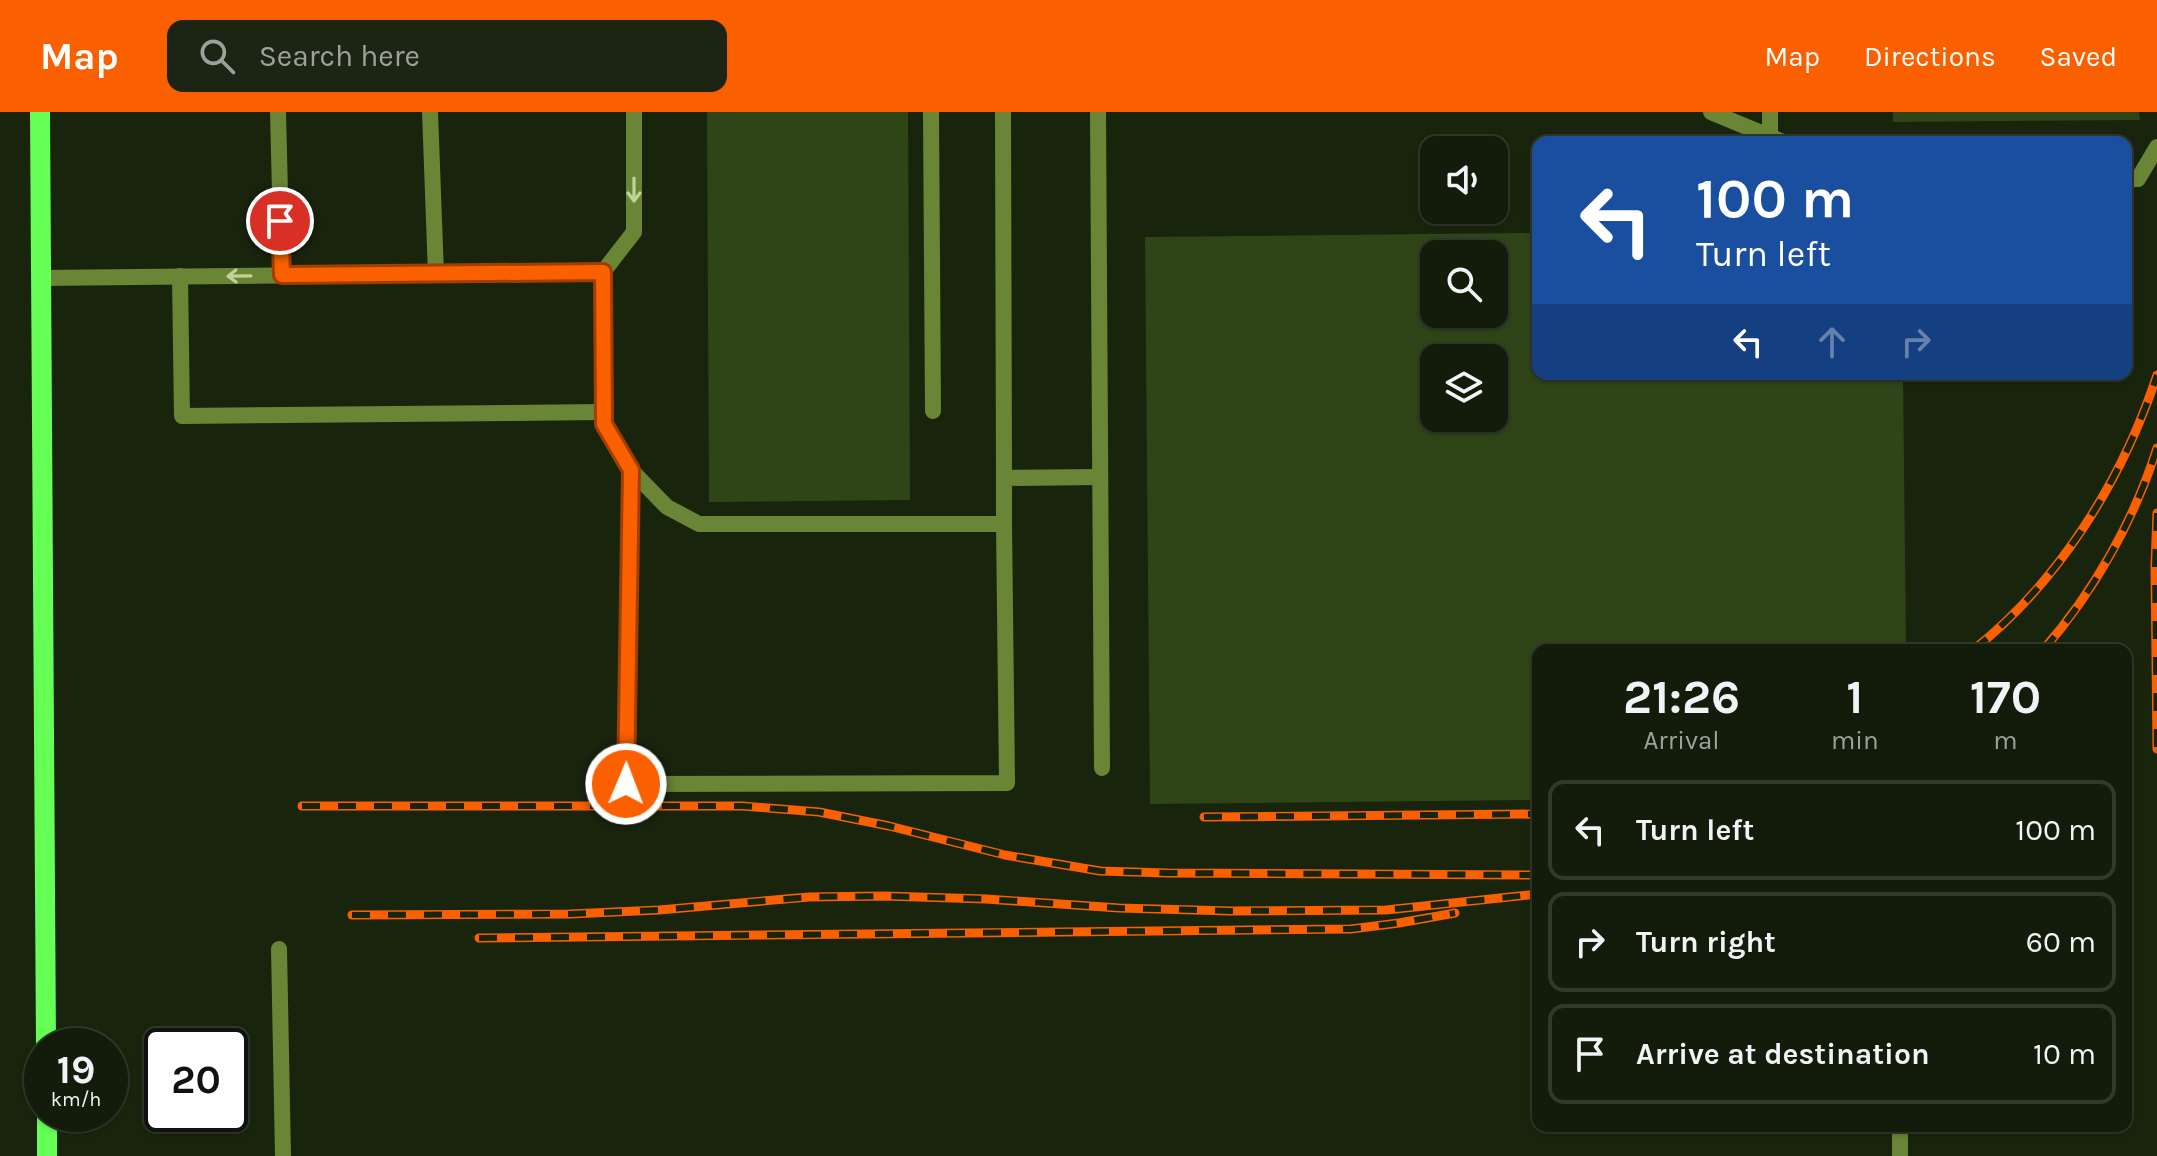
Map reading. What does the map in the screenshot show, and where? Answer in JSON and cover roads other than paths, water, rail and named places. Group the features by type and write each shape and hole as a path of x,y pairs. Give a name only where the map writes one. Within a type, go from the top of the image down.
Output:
{"main road":[{"path":"40,112 46,1028"},
{"path":"47,1132 47,1156"}],"lane":[{"path":"278,112 282,275"},
{"path":"430,112 436,274"},
{"path":"634,112 634,232 603,272 604,424 631,470 667,507 699,524 1004,524"},
{"path":"931,112 933,411"},
{"path":"631,470 626,784 1007,783 1003,112"},
{"path":"1098,112 1102,768"},
{"path":"1711,112 1770,136"},
{"path":"1770,112 1776,136"},
{"path":"2132,179 2138,179 2157,147"},
{"path":"41,278 603,272"},
{"path":"180,276 182,416 604,412"},
{"path":"1004,478 1100,477"},
{"path":"279,949 283,1156"},
{"path":"1900,1132 1900,1156"}],"railway":[{"path":"1980,644 2033,593 2084,526 2126,452 2157,375"},
{"path":"2048,644 2079,605 2110,555 2137,502 2157,448"},
{"path":"2157,513 2157,749"},
{"path":"302,806 742,806 819,812 1005,855 1100,871 1532,875"},
{"path":"1204,817 1532,814"},
{"path":"352,915 570,914 809,897 884,896 1119,908 1386,910 1532,895"},
{"path":"479,938 1351,929 1455,913"}]}
